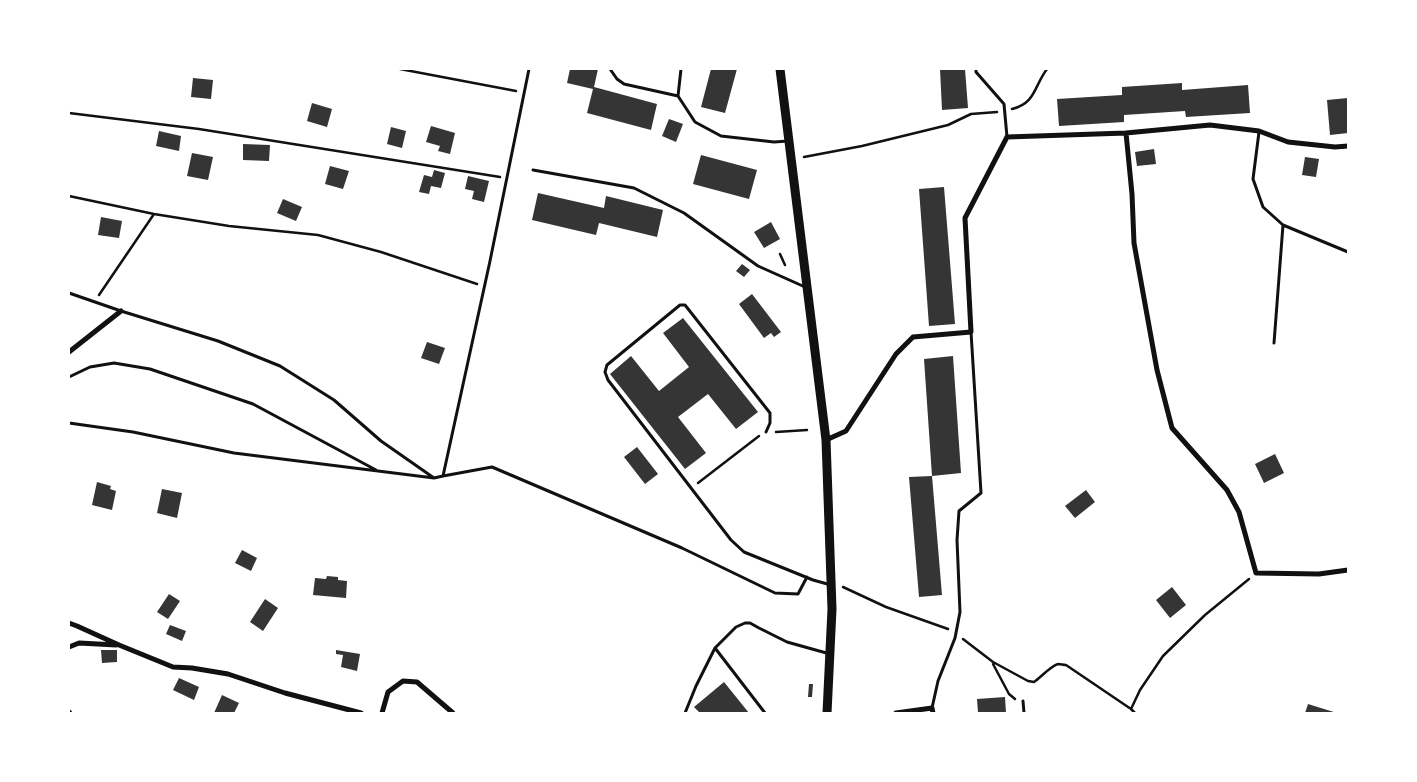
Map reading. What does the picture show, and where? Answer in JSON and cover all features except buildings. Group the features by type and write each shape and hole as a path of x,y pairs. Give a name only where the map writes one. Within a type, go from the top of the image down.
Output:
{"main road":[{"path":"780,69 826,440 832,609 827,713"}],"street":[{"path":"826,440 846,431 896,354 913,337 971,332 965,218 1007,137 1126,133 1210,125 1259,131 1288,142 1335,147 1348,146"},
{"path":"1126,133 1132,194 1134,242 1157,370 1172,428 1227,490 1239,512 1256,574 1319,574 1348,570"},
{"path":"69,352 121,311"},
{"path":"69,623 173,667 228,674 285,693 361,713"},
{"path":"69,647 78,643 119,645"},
{"path":"382,713 388,692 402,681 417,682 452,713"},
{"path":"896,713 933,711"}],"lane":[{"path":"442,476 507,179 528,69"},
{"path":"610,69 617,79 624,84 678,96"},
{"path":"681,69 678,96 695,122 721,136 774,142 789,141"},
{"path":"976,69 976,72 1004,104 1007,137"},
{"path":"1259,131 1253,179 1263,207 1282,225 1348,252"},
{"path":"534,170 634,188 684,213 758,266 808,288"},
{"path":"1274,343 1282,225"},
{"path":"69,293 218,341 280,366 334,400 381,441 434,478"},
{"path":"766,432 770,423 770,413 685,305 680,304 607,366 605,372 608,380 731,540 744,552 831,586"},
{"path":"933,711 938,681 956,632 960,612 957,540 959,511 981,493 971,332"},
{"path":"69,377 90,367 114,363 150,369 253,404 379,471"},
{"path":"69,423 133,432 234,453 434,478 492,467 682,548 775,593 798,594 807,577"},
{"path":"685,713 715,648 736,627 744,623 750,623 787,642 830,654"},
{"path":"715,648 766,713"},
{"path":"1023,701 1024,713"}],"path":[{"path":"400,69 523,92"},
{"path":"804,157 862,146 948,125 971,114 1005,111 1022,106 1032,97 1047,69"},
{"path":"69,113 199,129 507,179"},
{"path":"69,196 154,214 229,226 318,235 381,252 483,286"},
{"path":"94,302 154,214"},
{"path":"780,254 785,265"},
{"path":"691,488 761,434 766,432 807,430"},
{"path":"1131,709 1140,690 1164,656 1205,615 1256,574"},
{"path":"843,587 886,607 956,632 964,641 993,662 1028,681 1034,682 1057,664 1066,665 1135,713"},
{"path":"993,662 1009,694 1017,701 1023,701"}]}
